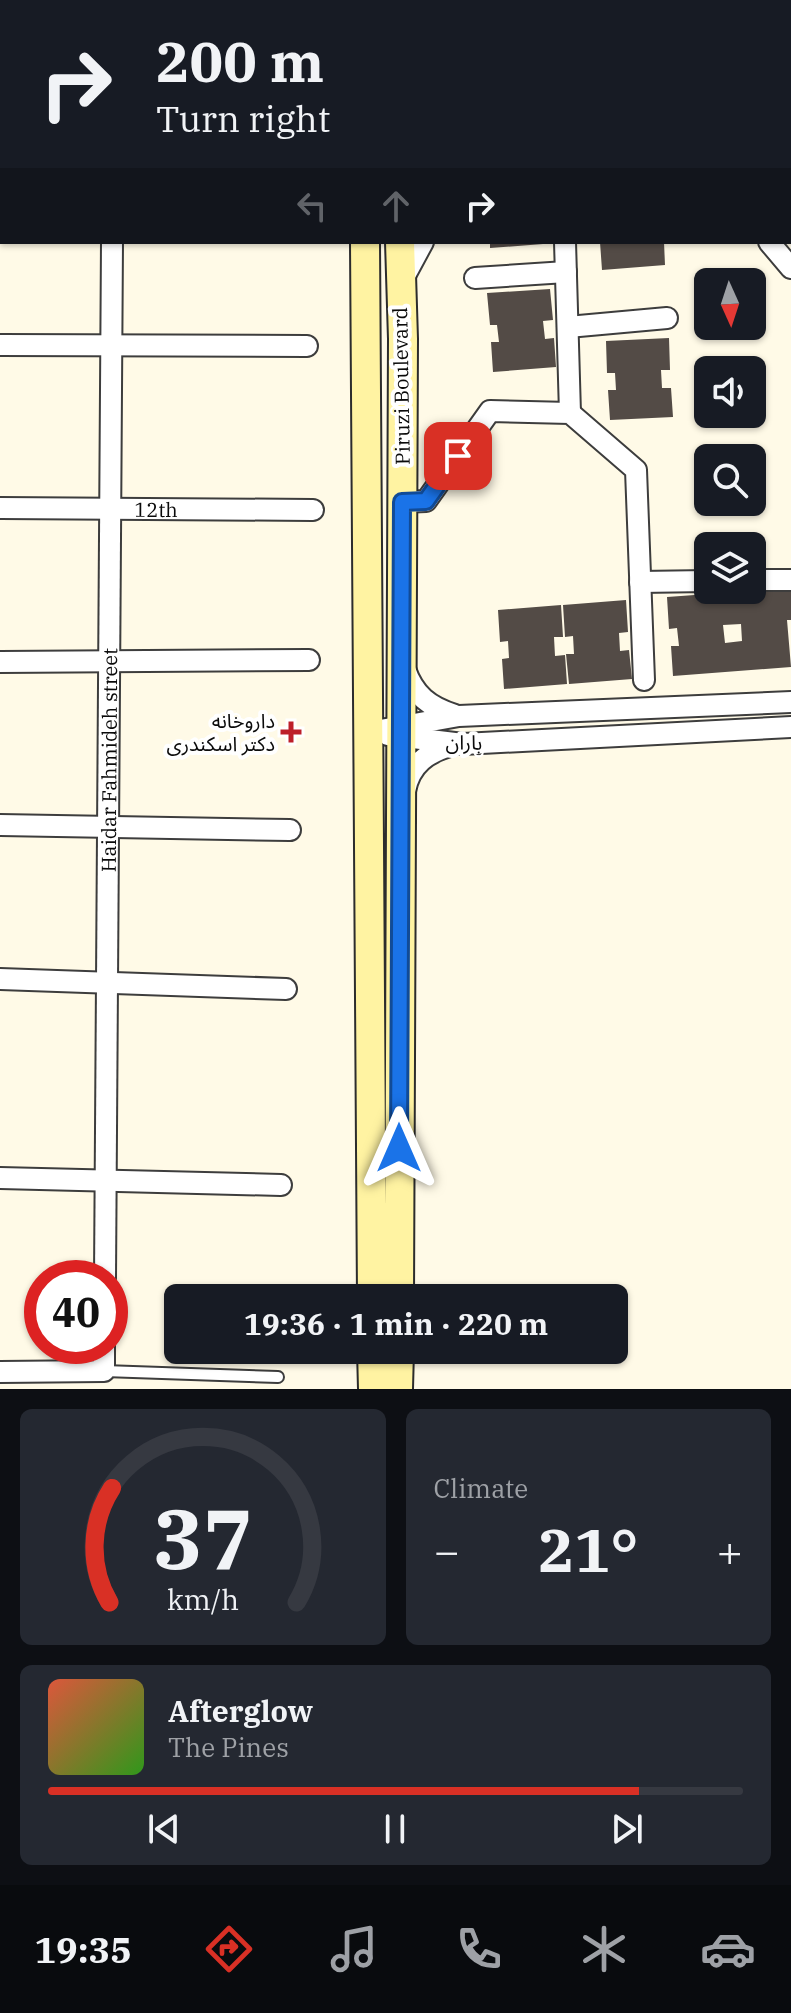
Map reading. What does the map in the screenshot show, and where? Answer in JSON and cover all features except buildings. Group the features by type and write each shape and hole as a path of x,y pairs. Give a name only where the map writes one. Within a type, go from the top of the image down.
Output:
{"street":[{"name":"Haidar Fahmideh street","path":"105,1260 112,244"},
{"name":"Piruzi Boulevard","path":"365,244 372,1284"},
{"name":"Piruzi Boulevard","path":"399,1284 400,244"},
{"path":"400,285 422,244"},
{"path":"565,244 570,413"},
{"path":"771,244 791,268"},
{"path":"475,278 566,272"},
{"path":"568,327 667,318"},
{"path":"0,345 307,346"},
{"path":"402,502 426,501 490,411 570,413 636,470 644,680"},
{"name":"12th","path":"0,508 313,510"},
{"path":"766,580 791,580"},
{"path":"640,582 694,581"},
{"path":"0,662 309,660"},
{"path":"401,660 420,698 438,710 459,716"},
{"name":"باران","path":"401,732 459,716 791,702"},
{"name":"باران","path":"369,732 401,732 457,743 791,727"},
{"path":"401,809 407,780 418,762 435,750 457,743"},
{"path":"0,825 290,830"},
{"path":"0,979 286,989"},
{"path":"0,1178 281,1185"},
{"path":"0,1372 104,1371 104,1364"},
{"path":"372,1364 373,1389"},
{"path":"398,1389 399,1364"}],"lane":[{"path":"104,1371 278,1377"}],"place":[{"name":"داروخانه دکتر اسکندری","path":"291,732"}],"route":[{"path":"399,1148 402,502 426,501 458,456"}]}
